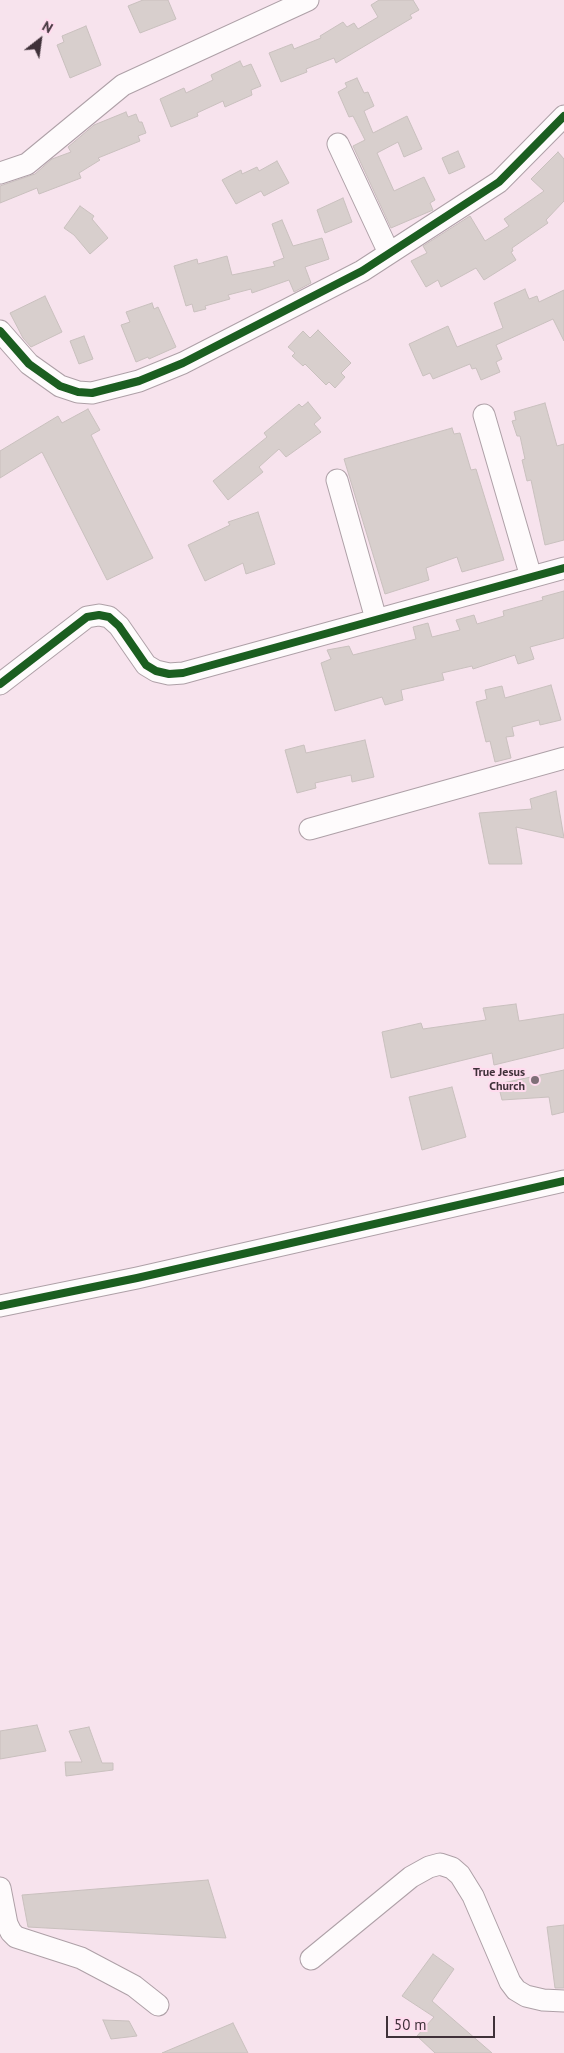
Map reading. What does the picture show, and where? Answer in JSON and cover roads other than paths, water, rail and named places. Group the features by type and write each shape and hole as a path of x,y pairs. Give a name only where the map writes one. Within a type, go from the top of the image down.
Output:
{"street":[{"path":"0,173 27,164 123,85 308,0"},
{"path":"0,331 29,364 60,386 78,392 92,393 139,381 183,362 362,271 499,182 564,116"},
{"path":"338,144 390,253"},
{"path":"484,415 531,577"},
{"path":"337,480 376,620"},
{"path":"0,684 87,617 99,614 109,617 119,626 146,665 156,671 168,674 223,663 564,568"},
{"path":"310,828 564,758"},
{"path":"0,1306 137,1278 564,1182"},
{"path":"311,1959 411,1877 429,1867 440,1864 452,1868 460,1875 469,1889 510,1982 516,1990 526,1996 543,2000 564,2001"},
{"path":"0,1888 7,1924 10,1932 16,1937 81,1958 134,1986 158,2005"}],"place":[{"name":"True Jesus Church","path":"535,1080"}]}
